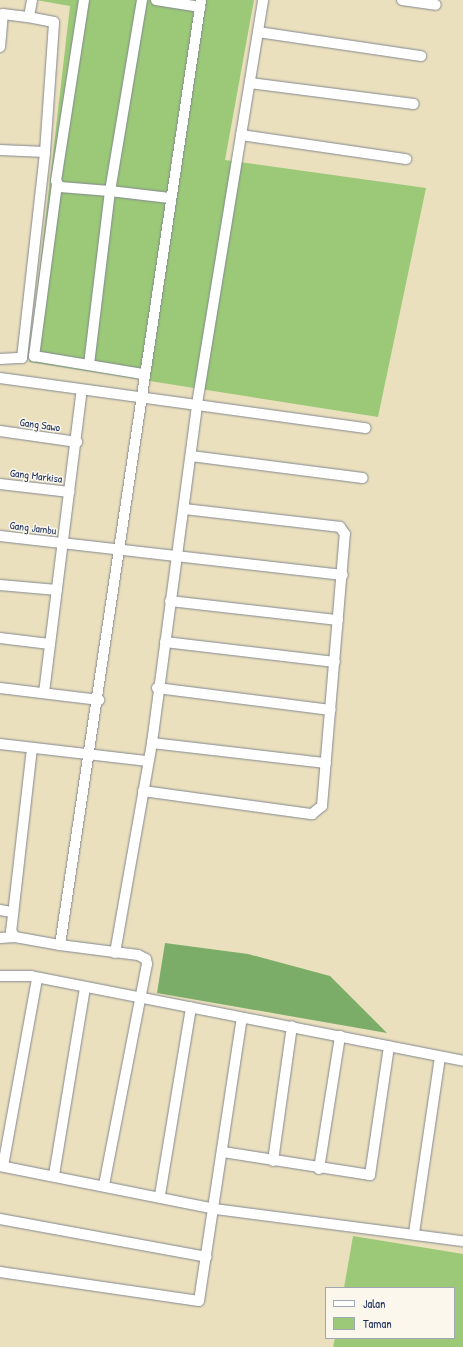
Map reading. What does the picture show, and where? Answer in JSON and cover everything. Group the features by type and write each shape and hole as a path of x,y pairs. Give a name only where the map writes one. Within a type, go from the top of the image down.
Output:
{"street":[{"path":"29,17 32,0"},
{"path":"84,0 34,356 143,374"},
{"path":"89,365 110,191 142,0"},
{"path":"60,945 89,754 99,700 141,399 143,374 201,4 156,0"},
{"path":"115,953 152,743 157,688 177,558 197,404 263,0"},
{"path":"402,0 436,5"},
{"path":"0,47 1,14 29,17 54,22 45,152 22,358 0,359"},
{"path":"258,32 421,56"},
{"path":"250,83 414,104"},
{"path":"242,135 406,159"},
{"path":"0,150 45,152"},
{"path":"57,184 170,198"},
{"path":"0,378 141,399 197,404 366,428"},
{"path":"44,693 77,442 82,390"},
{"name":"Gang Sawo","path":"0,431 77,442"},
{"path":"191,456 362,478"},
{"name":"Gang Markisa","path":"0,484 70,492"},
{"path":"143,791 312,814 322,806 346,538 340,527 184,508"},
{"name":"Gang Jambu","path":"0,536 120,552 343,575"},
{"path":"0,585 57,590"},
{"path":"170,601 338,620"},
{"path":"0,638 50,644"},
{"path":"165,642 335,662"},
{"path":"0,688 99,700"},
{"path":"157,688 331,710"},
{"path":"152,743 326,764"},
{"path":"0,744 148,761"},
{"path":"15,936 11,931 11,912 32,748"},
{"path":"0,910 11,912"},
{"path":"0,938 15,936 146,959 142,998 104,1185"},
{"path":"0,976 37,978 242,1018 292,1026 440,1057 463,1060"},
{"path":"37,978 1,1166 160,1195 215,1209 463,1240"},
{"path":"54,1176 85,988"},
{"path":"160,1195 191,1008"},
{"path":"0,1272 197,1302 207,1257 215,1209 242,1018"},
{"path":"273,1161 292,1026"},
{"path":"319,1169 340,1036"},
{"path":"223,1152 319,1169 371,1174 389,1046"},
{"path":"414,1233 440,1057"},
{"path":"0,1219 207,1257"}],"green space":[{"path":"36,0 254,0 225,160 426,188 378,417 29,362 70,6"},
{"path":"165,943 248,954 330,976 387,1033 157,993"},
{"path":"353,1236 463,1254 463,1347 333,1347 335,1339 455,1339 455,1287 344,1287"}]}
